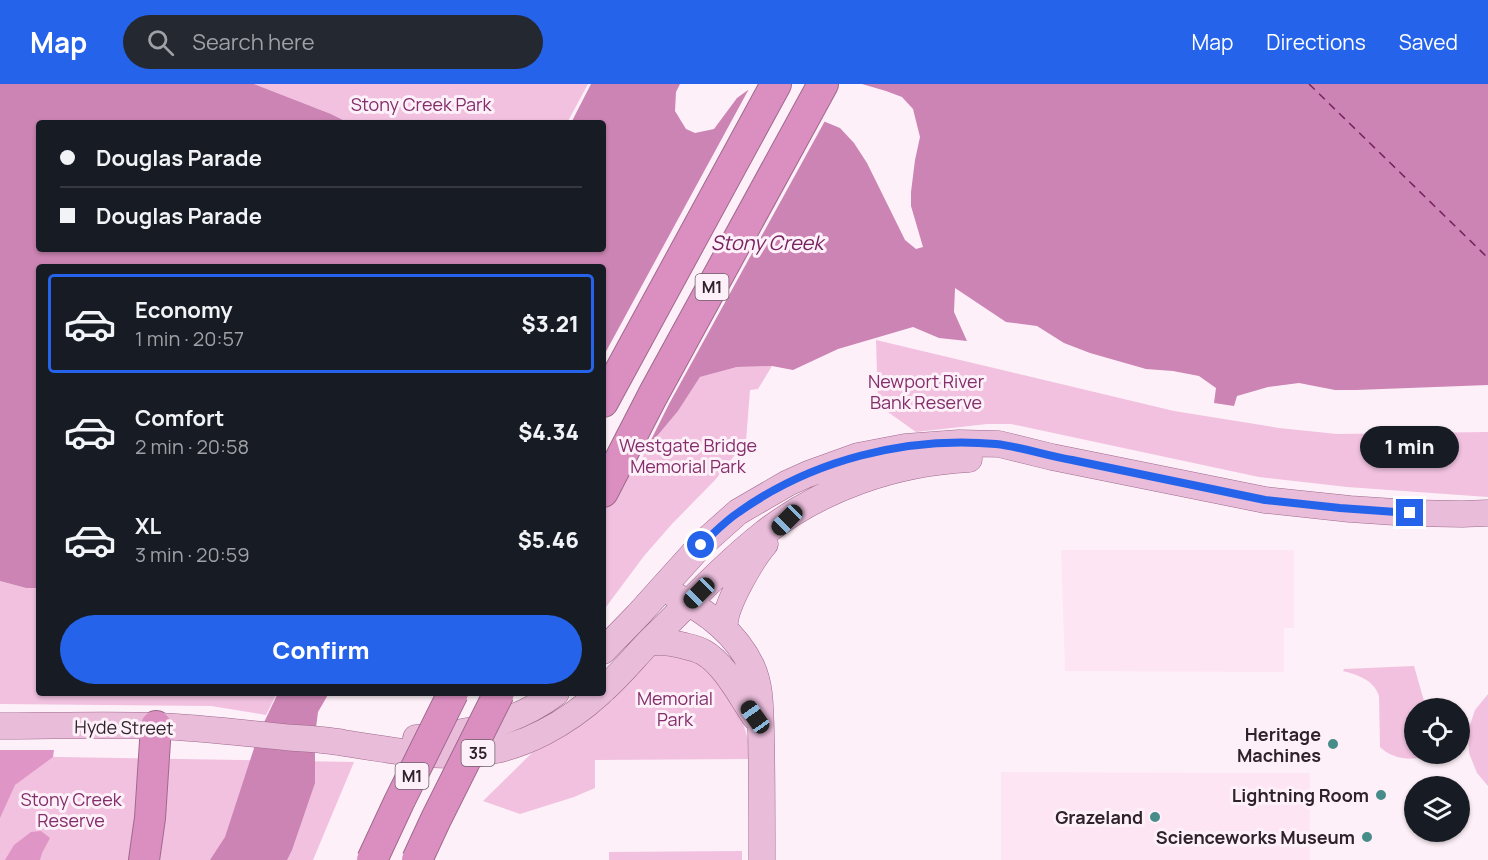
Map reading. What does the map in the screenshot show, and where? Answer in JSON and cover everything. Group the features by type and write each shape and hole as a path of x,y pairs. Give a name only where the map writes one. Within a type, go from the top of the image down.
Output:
{"highway":[{"name":"M1","path":"606,396 776,84"},
{"name":"M1","path":"606,486 653,395 823,84"},
{"name":"M1","path":"372,860 452,696"},
{"name":"M1","path":"417,860 498,696"},
{"path":"144,860 150,818 156,726"}],"main road":[{"name":"35","path":"606,648 701,545 738,512 788,483 833,464 858,456 905,447 959,443 999,444 1052,457 1265,500 1374,511 1488,513"},
{"name":"35","path":"606,688 683,608 756,540 799,510 825,496 859,481 910,466 978,458 1052,457"},
{"path":"725,629 724,622 730,604 751,563 769,539 799,510"},
{"path":"662,589 683,608 726,655 737,674 758,724"},
{"path":"683,608 714,620 725,629 740,646 754,673 759,696 762,860"},
{"path":"648,643 664,642 683,645 709,656 726,675 758,724"},
{"name":"35","path":"331,741 439,736 472,730 510,719 551,696"},
{"name":"35","path":"331,741 396,752 448,755 481,753 539,734 574,714 597,696"},
{"name":"Hyde Street","path":"0,726 156,726 331,741"}],"shaded area":[{"path":"1061,550 1294,550 1294,628 1284,628 1284,672 1065,671"},
{"path":"0,750 54,750 53,757 15,785 0,818"},
{"name":"Grazeland","path":"1001,772 1310,773 1310,860 1001,860"},
{"path":"41,831 50,838 40,860 5,860 14,845 31,832"}],"green space":[{"name":"Stony Creek Park","path":"254,84 588,84 569,120 343,120"},
{"name":"Newport River Bank Reserve","path":"876,340 1174,411 1279,428 1337,434 1488,432 1488,497 1347,487 1259,477 1011,424 987,424 916,432 878,405"},
{"name":"Westgate Bridge Memorial Park","path":"772,366 758,389 750,390 746,441 715,480 644,556 606,607 606,497 678,411 700,377 737,367"},
{"path":"0,581 26,588 36,588 36,696 276,696 266,715 211,706 0,704"},
{"name":"Memorial Park","path":"666,649 703,664 737,705 748,739 749,759 595,760 595,788 574,797 520,814 483,801 538,747 602,696 606,696 606,693 651,657"},
{"path":"1414,666 1423,698 1404,698 1404,758 1397,757 1380,747 1377,690 1365,679 1343,671 1344,669"},
{"path":"1488,694 1488,786 1477,773 1470,756 1470,725 1475,710"},
{"name":"Stony Creek Reserve","path":"0,756 354,762 313,860 0,860"},
{"path":"742,851 742,860 609,860 609,852"}],"water":[{"name":"Stony Creek","path":"0,84 254,84 343,120 36,120 36,252 606,252 606,120 573,120 591,84 680,84 676,92 675,111 686,129 695,133 714,129 737,98 748,90 840,128 854,143 867,163 905,240 916,249 923,247 911,206 915,160 920,137 913,109 902,97 862,84 1488,84 1488,385 1335,390 1299,383 1268,387 1237,396 1234,406 1214,403 1216,388 1199,376 1146,369 1090,353 1064,343 1037,326 1006,322 955,288 954,312 967,341 939,338 913,327 838,349 793,370 772,366 737,367 700,377 678,411 606,497 606,264 36,264 36,588 26,588 0,581"},
{"path":"277,696 327,696 318,712 315,736 315,783 287,860 210,860 225,837 259,733"}],"pier":[{"path":"750,87 826,119 669,404 640,462 606,501 606,351"}],"ferry route":[{"path":"1309,84 1488,258"}],"place":[{"name":"Heritage Machines","path":"1333,744"},
{"name":"Lightning Room","path":"1381,795"},
{"name":"Grazeland","path":"1155,817"},
{"name":"Scienceworks Museum","path":"1367,837"}],"route":[{"path":"701,545 738,512 808,474 858,456 928,444 999,444 1052,457 1265,500 1410,513"}]}
